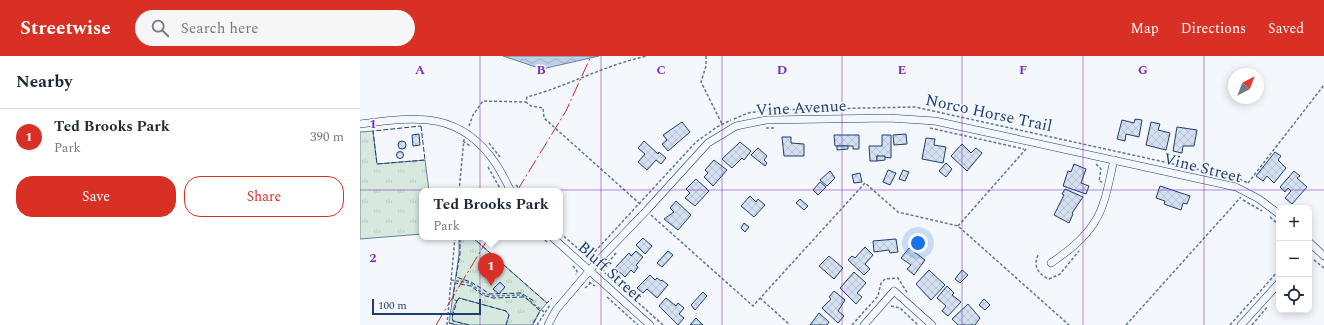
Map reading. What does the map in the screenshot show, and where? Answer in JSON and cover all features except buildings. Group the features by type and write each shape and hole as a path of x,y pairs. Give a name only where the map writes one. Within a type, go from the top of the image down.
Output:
{"street":[{"path":"360,124 405,118 423,118 469,131 493,159 509,188"},
{"name":"Vine Avenue","path":"548,325 556,310 591,271 649,212 708,142 736,126 766,120 912,119 935,122 1114,160"},
{"path":"1051,264 1074,247 1095,222 1101,208 1114,160"},
{"name":"Vine Street","path":"1114,160 1236,187 1276,212"},
{"name":"Bluff Street","path":"555,240 650,325"},
{"path":"1312,247 1324,256"},
{"path":"1241,325 1276,286"},
{"path":"864,325 894,291 932,325"}],"path":[{"path":"526,102 527,98 568,85 581,77 647,56"},
{"path":"706,56 706,66 701,82 707,97 722,124"},
{"path":"1126,325 1241,198 1243,190 1248,183 1324,85"},
{"path":"459,188 463,142 469,131 473,114 483,101 526,102 531,106 542,108 544,118 753,306 865,183 898,212 958,226 1069,325"},
{"name":"Norco Horse Trail","path":"563,237 589,259 696,142 722,124 748,113 769,110 915,107 1231,176 1248,183"},
{"path":"762,128 778,128"},
{"name":"Norco Horse Trail","path":"930,128 1026,149 958,226"},
{"path":"463,142 473,148"},
{"path":"488,142 503,162"},
{"path":"486,162 500,188"},
{"path":"1095,164 1101,169 1099,181 1108,183"},
{"path":"515,183 519,188"},
{"path":"1236,196 1267,214 1276,222"},
{"path":"646,220 649,212"},
{"path":"446,325 455,240"},
{"path":"544,240 551,246"},
{"path":"620,249 603,269 605,273 663,325"},
{"path":"1038,255 1035,261 1036,267 1039,272 1049,279 1060,274 1080,250"},
{"path":"1312,260 1314,260 1324,268"},
{"path":"572,265 578,271 573,280"},
{"path":"1230,325 1276,273"},
{"path":"451,280 470,283 482,293 493,296 522,294 544,312"},
{"path":"760,298 790,325"},
{"path":"537,325 544,312 553,302"},
{"path":"888,309 892,305 900,308 918,325"},
{"path":"1252,325 1270,305"}],"green space":[{"path":"373,131 377,164 425,160 429,188 419,188 419,234 360,239 360,132"},
{"path":"459,240 475,240 547,303 540,311 533,325 457,325 449,323 459,254"},
{"path":"459,298 506,311 509,315 506,325 469,325 453,321 453,309"}],"water":[{"path":"503,56 599,56 542,69"}],"fence":[{"path":"421,126 425,160 377,164 373,131 421,126"},
{"path":"460,240 460,254 456,277 471,282 490,294 521,293 534,301"},
{"path":"475,240 547,303 552,298"},
{"path":"469,325 453,321 452,318 457,301 453,299 455,283 471,286 482,295 493,298 525,297 540,311 532,325"},
{"path":"457,301 459,298 506,311 509,315 506,325"},
{"path":"449,323 457,325"}],"power":[{"path":"519,188 566,111 591,56"},
{"path":"436,325 487,240"}],"place":[{"name":"Ted Brooks Park","path":"491,286"}]}
